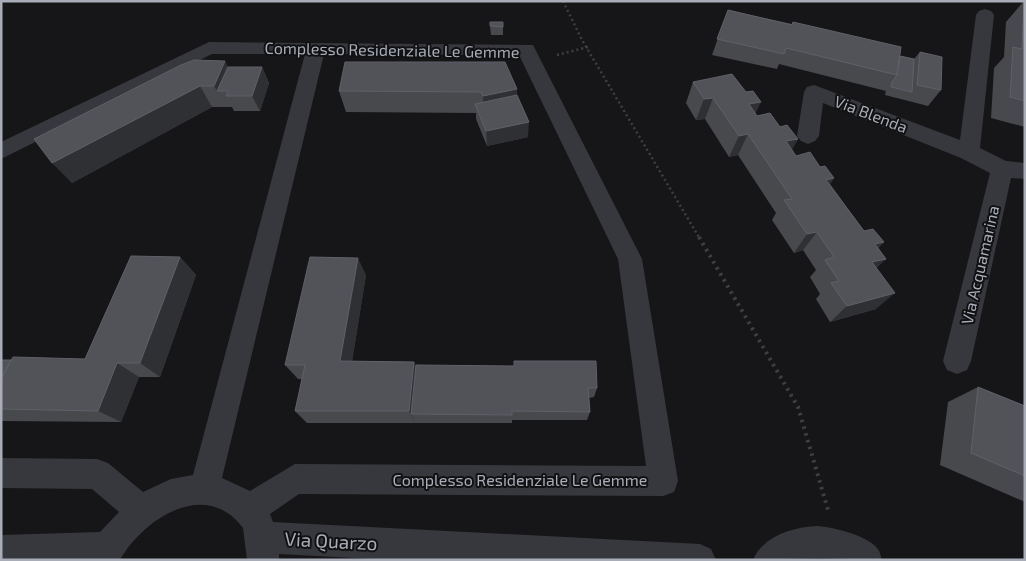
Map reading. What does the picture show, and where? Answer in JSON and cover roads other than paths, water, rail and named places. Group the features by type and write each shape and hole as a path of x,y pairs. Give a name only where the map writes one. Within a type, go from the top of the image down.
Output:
{"street":[{"path":"969,152 986,15"},
{"name":"Complesso Residenziale Le Gemme","path":"1,151 209,48 526,49 630,259 663,481 295,479 258,536"},
{"path":"204,489 316,48"},
{"name":"Via Blenda","path":"808,136 814,92 969,152"},
{"name":"Via Acquamarina","path":"957,362 1014,170 969,152"},
{"path":"1,472 97,474 142,510"},
{"path":"1,551 105,554 124,527 142,510 163,498 184,491 204,489 221,492 236,499 258,536"},
{"name":"Via Quarzo","path":"258,536 700,560"},
{"path":"769,560 780,550 798,542 818,541 853,553"}]}
